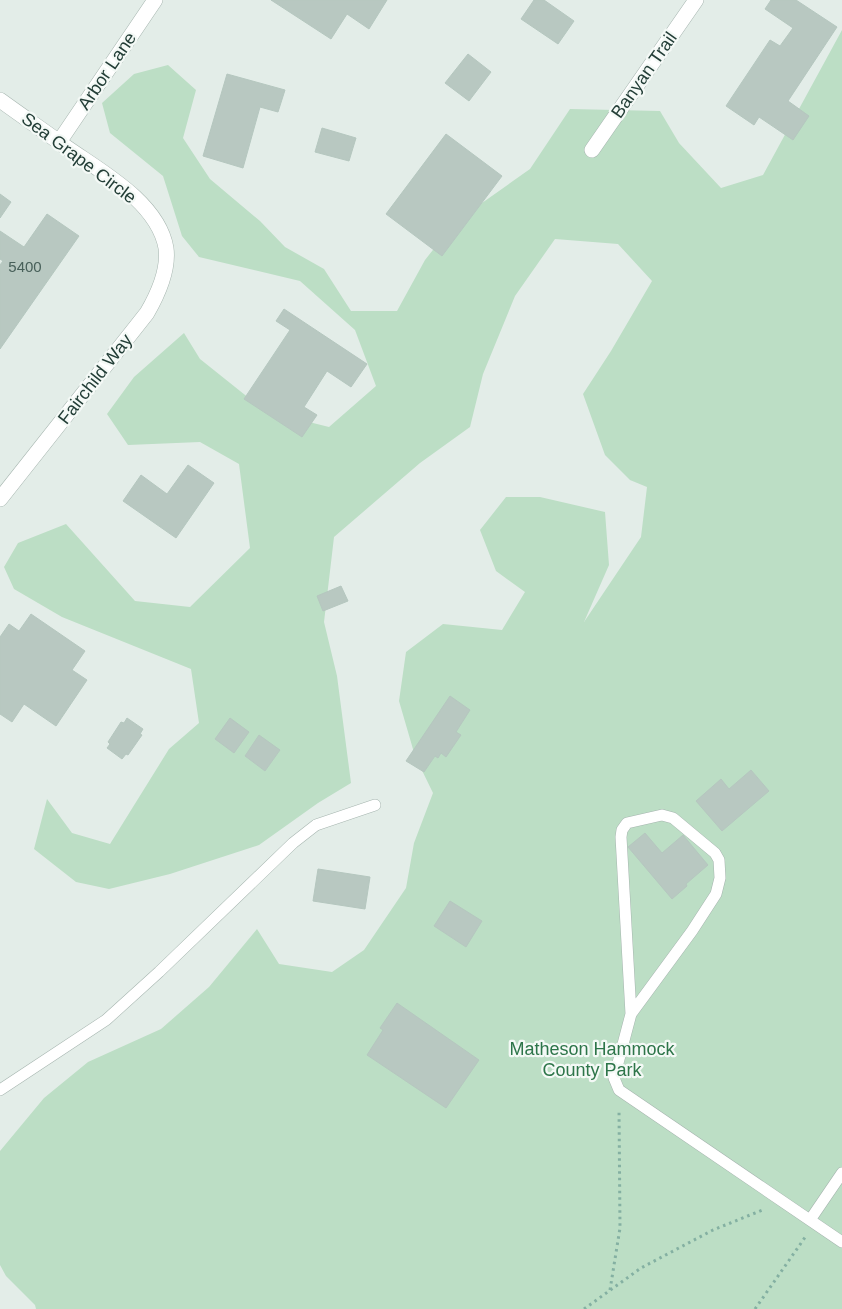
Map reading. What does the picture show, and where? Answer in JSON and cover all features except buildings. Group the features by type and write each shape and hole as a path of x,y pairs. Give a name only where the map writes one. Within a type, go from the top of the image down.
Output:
{"street":[{"name":"Arbor Lane","path":"60,142 155,0"},
{"name":"Banyan Trail","path":"592,150 696,0"},
{"name":"Sea Grape Circle","path":"0,100 109,177 136,199 156,222 166,248"},
{"name":"Fairchild Way","path":"0,499 147,313 159,289 164,273 166,248"}],"lane":[{"path":"0,1090 106,1020 159,972 293,843 316,825 375,804"},
{"path":"631,1014 692,931 716,894 720,878 719,860 715,853 673,818 662,814 627,823 622,830 631,1014 614,1078 619,1090 842,1242"},
{"path":"812,1222 842,1173"}],"path":[{"path":"610,1290 620,1228 619,1090"},
{"path":"584,1309 642,1268 713,1230 784,1202"},
{"path":"755,1309 812,1222"}],"green space":[{"name":"Matheson Hammock County Park","path":"842,30 842,1309 36,1309 35,1305 6,1276 0,1265 0,1151 44,1098 88,1062 161,1029 209,987 257,929 279,964 332,972 364,950 406,888 414,843 433,793 415,756 399,701 406,652 443,624 502,630 525,592 496,571 480,530 506,497 540,497 605,512 609,565 584,622 641,537 647,487 630,480 605,455 583,394 652,281 618,244 555,239 515,296 483,374 470,427 420,463 334,537 324,622 337,676 351,783 318,803 259,845 170,874 109,889 76,882 34,849 47,799 72,833 110,844 169,749 199,723 191,669 62,617 14,589 4,567 18,543 66,524 135,601 190,607 250,548 239,464 200,442 128,445 107,414 134,377 184,333 200,359 265,411 329,427 376,386 355,330 300,281 199,257 182,236 163,176 110,133 102,103 134,74 168,65 196,90 183,138 210,179 260,221 285,247 324,269 351,311 397,311 425,260 455,222 530,169 570,109 660,111 679,143 721,188 763,175"}]}
